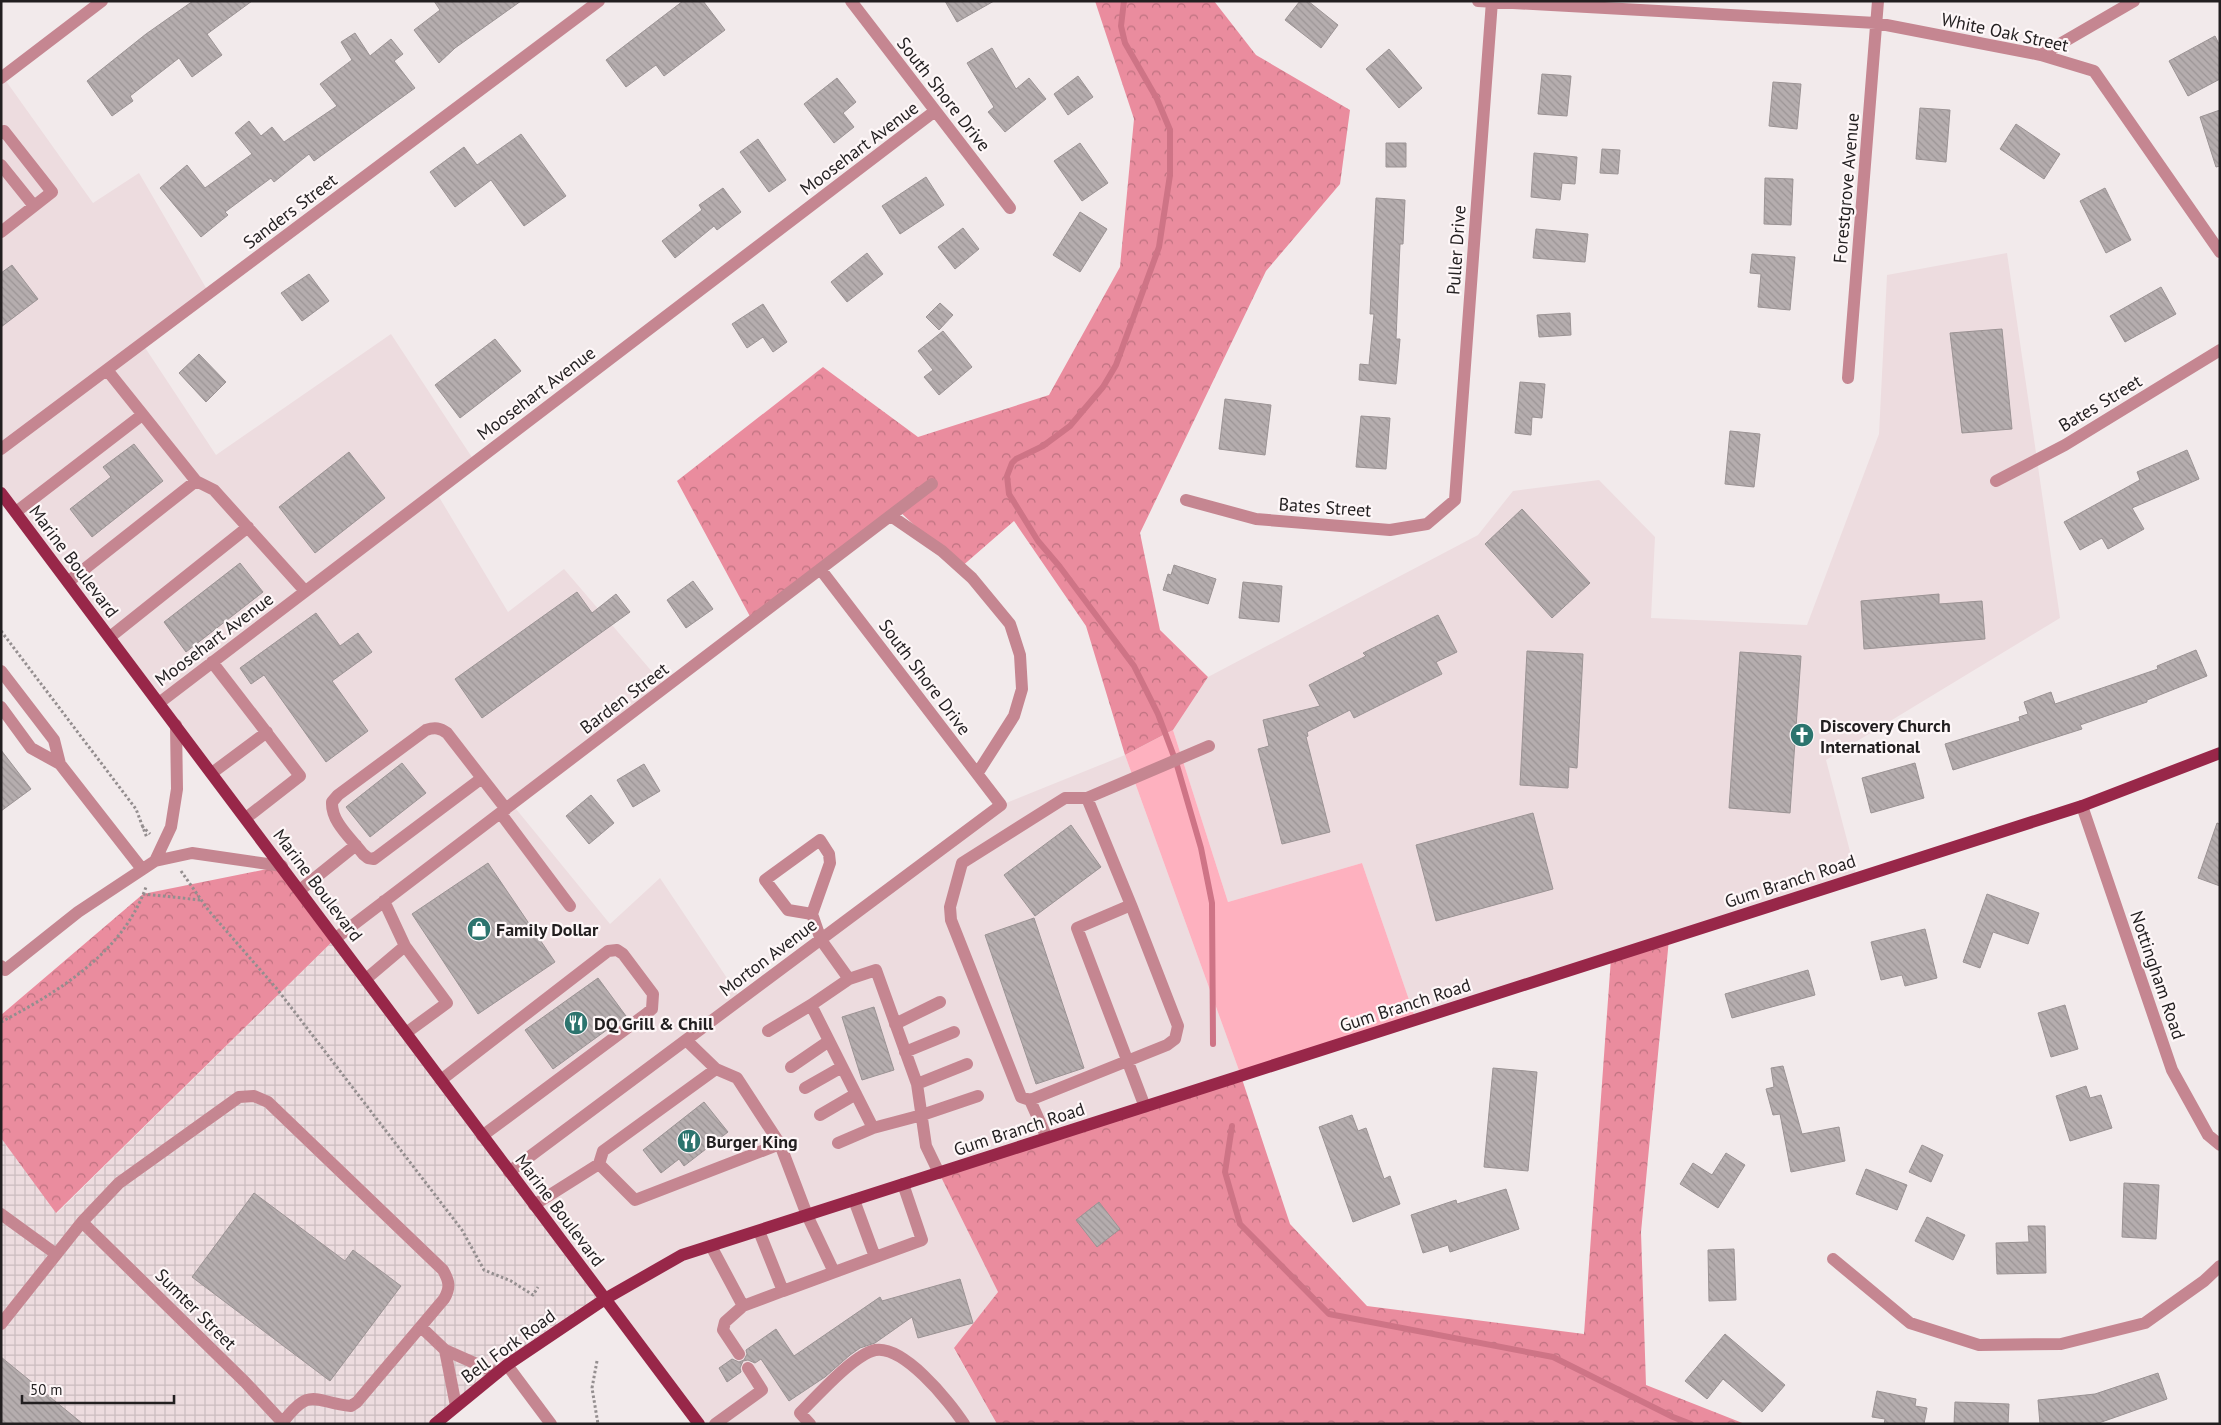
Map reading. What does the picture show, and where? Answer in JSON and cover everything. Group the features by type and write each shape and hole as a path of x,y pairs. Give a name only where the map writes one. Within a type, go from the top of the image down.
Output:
{"main road":[{"name":"Marine Boulevard","path":"1,493 699,1424"},
{"name":"Gum Branch Road","path":"605,1299 682,1255 2082,806 2220,753"},
{"name":"Bell Fork Road","path":"435,1424 496,1373 605,1299"}],"street":[{"path":"1,78 102,1"},
{"name":"Sanders Street","path":"1,449 599,1"},
{"name":"South Shore Drive","path":"851,1 1010,208"},
{"name":"White Oak Street","path":"1478,1 1876,23 2041,55 2094,71 2220,252"},
{"name":"Forestgrove Avenue","path":"1848,378 1878,1"},
{"path":"2041,55 2134,1"},
{"name":"Puller Drive","path":"1455,500 1492,2"},
{"name":"Moosehart Avenue","path":"159,703 935,112"},
{"path":"1,232 52,192 2,130"},
{"path":"1,165 34,206"},
{"name":"Bates Street","path":"1996,481 2065,445 2220,350"},
{"path":"107,370 196,481 214,490 305,591"},
{"path":"16,512 142,415"},
{"path":"68,582 196,481"},
{"name":"Barden Street","path":"336,938 932,484"},
{"name":"Bates Street","path":"1186,500 1256,519 1390,530 1427,524 1455,500"},
{"path":"891,516 942,552 972,578 1010,624 1020,655 1022,689 1014,716 977,774"},
{"path":"110,637 248,527"},
{"name":"South Shore Drive","path":"821,570 1001,805"},
{"path":"212,662 300,776 246,818"},
{"path":"1,671 54,740 60,764"},
{"path":"1,707 31,748 60,764 149,865"},
{"path":"166,853 177,789 176,726"},
{"path":"482,778 374,859 368,858 356,846 334,818 332,802 426,730 441,728 482,778 570,906"},
{"path":"212,774 267,732"},
{"path":"1087,798 1178,1026 1175,1039 1167,1045 1127,1063 1030,1100 1021,1097 951,920 950,907 962,863 1065,798 1087,798 1209,746"},
{"name":"Morton Avenue","path":"509,1172 1001,805"},
{"name":"Nottingham Road","path":"2082,806 2172,1070 2208,1135 2220,1145"},
{"path":"812,914 788,910 764,880 820,840 829,854 830,864 812,914 821,940 849,979"},
{"path":"300,890 356,846"},
{"path":"2,968 78,912 166,853 192,853 282,866"},
{"path":"384,901 405,946 447,1003 406,1033"},
{"path":"1131,905 1077,928 1145,1107"},
{"path":"366,979 405,946"},
{"path":"441,1080 608,952 617,950 623,954 653,994 652,1009 646,1014 482,1136"},
{"path":"768,1031 849,979 876,970 916,1084 926,1146 939,1173"},
{"path":"895,1024 940,1002"},
{"path":"811,1005 873,1128"},
{"path":"905,1052 954,1032"},
{"path":"686,1040 716,1069 737,1078 780,1144 807,1215 834,1272"},
{"path":"791,1068 829,1041"},
{"path":"916,1084 966,1064"},
{"path":"805,1088 842,1067"},
{"path":"534,1206 599,1164 603,1151 716,1069"},
{"path":"820,1115 856,1094"},
{"path":"1,1324 82,1222 119,1183 239,1097 254,1096 268,1102 443,1270 449,1280 449,1289 421,1327 357,1402 351,1406 316,1399 304,1400 295,1406 284,1423"},
{"path":"838,1143 873,1128 922,1115 978,1096"},
{"path":"1030,1100 1047,1138"},
{"path":"599,1164 635,1200 780,1144"},
{"path":"739,1354 723,1330 725,1322 743,1306 922,1240 903,1184"},
{"path":"854,1200 875,1256"},
{"path":"1,1214 56,1254"},
{"name":"Sumter Street","path":"82,1222 245,1382 284,1423"},
{"path":"760,1230 783,1291"},
{"path":"712,1246 743,1306"},
{"path":"1833,1259 1910,1323 1979,1345 2061,1344 2145,1324 2204,1281 2220,1266"},
{"path":"421,1327 445,1350 496,1373"},
{"path":"445,1350 456,1406"},
{"path":"810,1424 800,1413 860,1357 874,1350 887,1350 911,1364 955,1410 964,1424"},
{"path":"507,1365 551,1424"},
{"path":"715,1424 762,1390 748,1368"}],"path":[{"path":"1,631 136,809 148,840 149,865 148,878 139,907 117,940 94,963 28,1008 1,1022"},
{"path":"142,826 277,989 462,1230 484,1270 511,1281 533,1296 538,1286"},
{"path":"143,894 202,900"},
{"path":"597,1360 592,1388 598,1424"}],"shaded area":[{"path":"1,74 93,203 139,173 209,293 142,343 216,455 391,334 475,462 436,492 508,612 564,569 666,688 512,804 610,924 660,878 741,999 1001,805 1125,755 1241,1076 939,1173 998,1292 954,1349 997,1424 699,1424 1,493"},
{"path":"2007,253 2060,618 1826,760 1857,878 1416,1020 1362,863 1228,902 1173,730 1208,677 1478,535 1513,491 1599,480 1655,537 1651,618 1807,625 1879,434 1887,275"},
{"path":"1173,730 1228,902 1362,863 1416,1020 1241,1076 1125,755"},
{"path":"336,938 605,1299 435,1424 1,1424 1,1138 57,1213"}],"green space":[{"path":"1095,1 1214,1 1256,55 1350,110 1340,184 1266,271 1140,533 1160,630 1208,677 1173,730 1125,755 1086,626 1014,521 960,568 898,510 753,622 677,481 823,367 918,437 1049,395 1120,267 1134,119"},
{"path":"282,866 336,938 56,1213 1,1138 1,1015 143,894"},
{"path":"1669,939 1641,1232 1646,1385 1745,1424 997,1424 954,1348 998,1292 939,1173 1241,1076 1290,1224 1367,1306 1584,1334 1611,958"}],"building":[{"path":"193,1 252,1 207,34 222,55 192,77 179,58 130,96 133,101 112,116 87,81 146,34"},
{"path":"434,1 521,1 455,48 439,63 414,30 440,10"},
{"path":"683,1 703,1 725,30 664,76 656,65 626,87 606,60"},
{"path":"945,1 994,1 957,22"},
{"path":"1300,1 1308,1 1338,25 1321,48 1285,20"},
{"path":"355,33 370,56 391,39 403,54 394,61 415,88 314,161 309,154 274,182 271,178 225,212 228,215 201,237 160,188 187,165 205,188 252,154 235,133 249,121 261,136 272,127 284,142 337,106 320,84 352,60 341,42"},
{"path":"2215,36 2220,46 2220,79 2188,96 2169,61"},
{"path":"992,48 1016,89 1029,78 1046,99 1005,132 988,112 994,107 967,63"},
{"path":"1389,49 1422,88 1399,108 1366,69"},
{"path":"1542,74 1571,76 1567,116 1538,114"},
{"path":"1078,76 1093,97 1068,115 1054,94"},
{"path":"837,78 856,102 843,113 854,127 834,143 804,104"},
{"path":"1773,82 1801,84 1797,129 1769,126"},
{"path":"1920,108 1950,110 1946,162 1916,159"},
{"path":"2220,110 2220,166 2216,167 2200,117"},
{"path":"2016,124 2060,154 2044,179 2000,149"},
{"path":"521,134 566,196 524,226 491,180 455,207 430,172 464,147 477,165"},
{"path":"758,139 786,180 769,192 740,152"},
{"path":"1080,143 1108,183 1082,201 1054,161"},
{"path":"1386,143 1406,143 1406,167 1386,167"},
{"path":"1602,149 1620,150 1618,174 1600,173"},
{"path":"1534,153 1577,157 1575,184 1562,183 1560,200 1531,197"},
{"path":"926,177 944,205 900,234 882,206"},
{"path":"1765,178 1793,179 1791,225 1764,224"},
{"path":"723,188 741,212 717,230 714,226 675,258 662,241 702,210 699,205"},
{"path":"2105,188 2131,240 2106,253 2080,201"},
{"path":"1376,198 1405,200 1403,244 1400,244 1396,339 1400,339 1396,384 1359,380 1360,364 1369,365 1374,314 1370,314"},
{"path":"1080,212 1107,229 1080,272 1053,255"},
{"path":"963,228 979,249 955,269 938,247"},
{"path":"1536,229 1588,234 1585,262 1533,258"},
{"path":"867,253 883,274 847,302 831,282"},
{"path":"1752,254 1795,257 1790,310 1758,307 1761,274 1750,273"},
{"path":"12,265 38,299 1,327 1,273"},
{"path":"309,274 329,301 302,321 281,293"},
{"path":"2161,287 2176,314 2125,342 2110,316"},
{"path":"940,303 953,315 939,330 926,317"},
{"path":"763,304 787,342 773,352 763,337 747,348 732,324"},
{"path":"1570,313 1571,335 1539,337 1537,315"},
{"path":"2002,329 2012,429 1962,433 1950,333"},
{"path":"943,331 972,367 939,395 924,377 933,370 918,351"},
{"path":"495,339 521,371 460,418 435,385"},
{"path":"199,354 226,382 206,402 179,373"},
{"path":"1520,382 1545,384 1542,418 1532,417 1531,435 1515,433"},
{"path":"1225,399 1271,405 1265,455 1219,449"},
{"path":"1361,416 1390,418 1386,469 1356,467"},
{"path":"1730,431 1760,434 1754,487 1725,484"},
{"path":"134,444 163,481 92,537 70,509 111,477 103,467"},
{"path":"2187,450 2199,479 2132,508 2144,529 2108,549 2102,538 2080,550 2064,522 2140,480 2137,472"},
{"path":"349,452 385,498 315,553 279,507"},
{"path":"1522,509 1590,583 1552,618 1485,544"},
{"path":"240,563 263,592 186,652 164,622"},
{"path":"1174,565 1216,579 1208,604 1163,590 1168,574 1171,575"},
{"path":"693,581 713,609 686,628 667,600"},
{"path":"1243,582 1282,586 1279,622 1239,618"},
{"path":"577,592 592,613 616,594 630,612 482,718 455,679"},
{"path":"1939,594 1939,604 1982,601 1985,639 1864,649 1861,601"},
{"path":"316,613 340,646 358,633 372,652 332,681 368,731 326,762 264,675 251,684 240,668"},
{"path":"1438,615 1457,652 1436,662 1442,674 1354,718 1350,710 1307,732 1308,736 1306,737 1330,832 1282,844 1258,749 1269,746 1263,720 1320,706 1309,685 1366,656 1363,653"},
{"path":"2196,650 2207,676 2147,700 2147,702 2080,725 2082,729 1953,770 1945,744 2020,721 2019,717 2028,714 2024,702 2051,692 2055,704 2158,669 2157,666"},
{"path":"1527,651 1583,654 1577,768 1569,767 1568,788 1520,785"},
{"path":"1740,652 1801,656 1790,813 1729,808"},
{"path":"1,750 31,789 1,811"},
{"path":"402,763 426,793 370,837 346,807"},
{"path":"1915,763 1924,798 1871,813 1862,778"},
{"path":"644,764 660,791 633,807 617,780"},
{"path":"591,795 614,823 589,844 566,816"},
{"path":"1533,813 1553,889 1436,921 1416,845"},
{"path":"2217,823 2220,824 2220,886 2198,878"},
{"path":"1071,825 1101,867 1035,916 1004,875"},
{"path":"488,863 555,962 478,1014 412,914"},
{"path":"1987,894 2039,913 2028,944 1993,932 1980,968 1963,962"},
{"path":"1034,918 1084,1068 1036,1084 985,935"},
{"path":"1925,929 1937,978 1905,986 1902,975 1881,980 1871,942"},
{"path":"1808,970 1815,995 1732,1018 1725,994"},
{"path":"598,978 626,1016 553,1069 525,1030"},
{"path":"2065,1005 2078,1049 2051,1057 2038,1013"},
{"path":"874,1007 894,1070 862,1080 842,1017"},
{"path":"1783,1066 1802,1134 1839,1127 1845,1161 1791,1172 1780,1114 1773,1115 1766,1089 1774,1087 1771,1068"},
{"path":"1493,1068 1537,1072 1528,1171 1484,1167"},
{"path":"2086,1086 2090,1098 2101,1095 2112,1128 2070,1141 2056,1096"},
{"path":"704,1102 728,1132 684,1166 679,1159 661,1173 643,1150"},
{"path":"1352,1115 1358,1131 1366,1128 1384,1179 1390,1176 1400,1204 1353,1222 1319,1127"},
{"path":"1922,1145 1943,1155 1931,1182 1909,1172"},
{"path":"1726,1153 1745,1165 1718,1208 1680,1184 1693,1163 1712,1175"},
{"path":"1866,1169 1907,1185 1897,1210 1856,1194"},
{"path":"2124,1183 2159,1185 2156,1239 2122,1237"},
{"path":"1506,1189 1519,1229 1450,1252 1448,1245 1423,1253 1411,1215 1456,1200 1457,1204"},
{"path":"254,1193 345,1261 353,1250 401,1286 330,1381 192,1277"},
{"path":"1099,1202 1120,1229 1097,1247 1076,1220"},
{"path":"1927,1217 1965,1235 1953,1260 1915,1241"},
{"path":"2028,1226 2045,1226 2046,1273 1997,1274 1996,1243 2029,1242"},
{"path":"1734,1249 1736,1300 1709,1301 1708,1250"},
{"path":"960,1279 973,1323 918,1338 912,1317 875,1343 860,1348 825,1377 789,1401 761,1359 755,1363 748,1360 743,1361 740,1368 741,1372 727,1382 719,1368 732,1359 739,1362 744,1360 747,1354 746,1350 776,1329 794,1356 880,1297 882,1301"},
{"path":"1725,1334 1785,1385 1762,1412 1723,1379 1707,1399 1685,1381"},
{"path":"1,1357 83,1424 1,1424"},
{"path":"2158,1373 2167,1399 2096,1424 2040,1424 2038,1400 2095,1394"},
{"path":"1877,1391 1916,1399 1915,1406 1927,1408 1924,1424 1884,1424 1885,1419 1872,1417"},
{"path":"1955,1402 2009,1404 2008,1424 1954,1424"}],"waterway":[{"path":"1124,1 1121,26 1125,43 1157,99 1170,130 1170,175 1159,247 1116,365 1103,387 1070,426 1043,446 1016,459 1012,463 1007,476 1009,494 1038,541 1060,567 1134,666 1158,714 1176,762 1201,848 1212,903 1213,1044"},
{"path":"1232,1126 1225,1172 1240,1224 1329,1314 1553,1357 1673,1417 1691,1424"}],"place":[{"name":"Discovery Church International","path":"1802,735"},
{"name":"Family Dollar","path":"479,929"},
{"name":"DQ Grill & Chill","path":"576,1023"},
{"name":"Burger King","path":"689,1141"}]}
